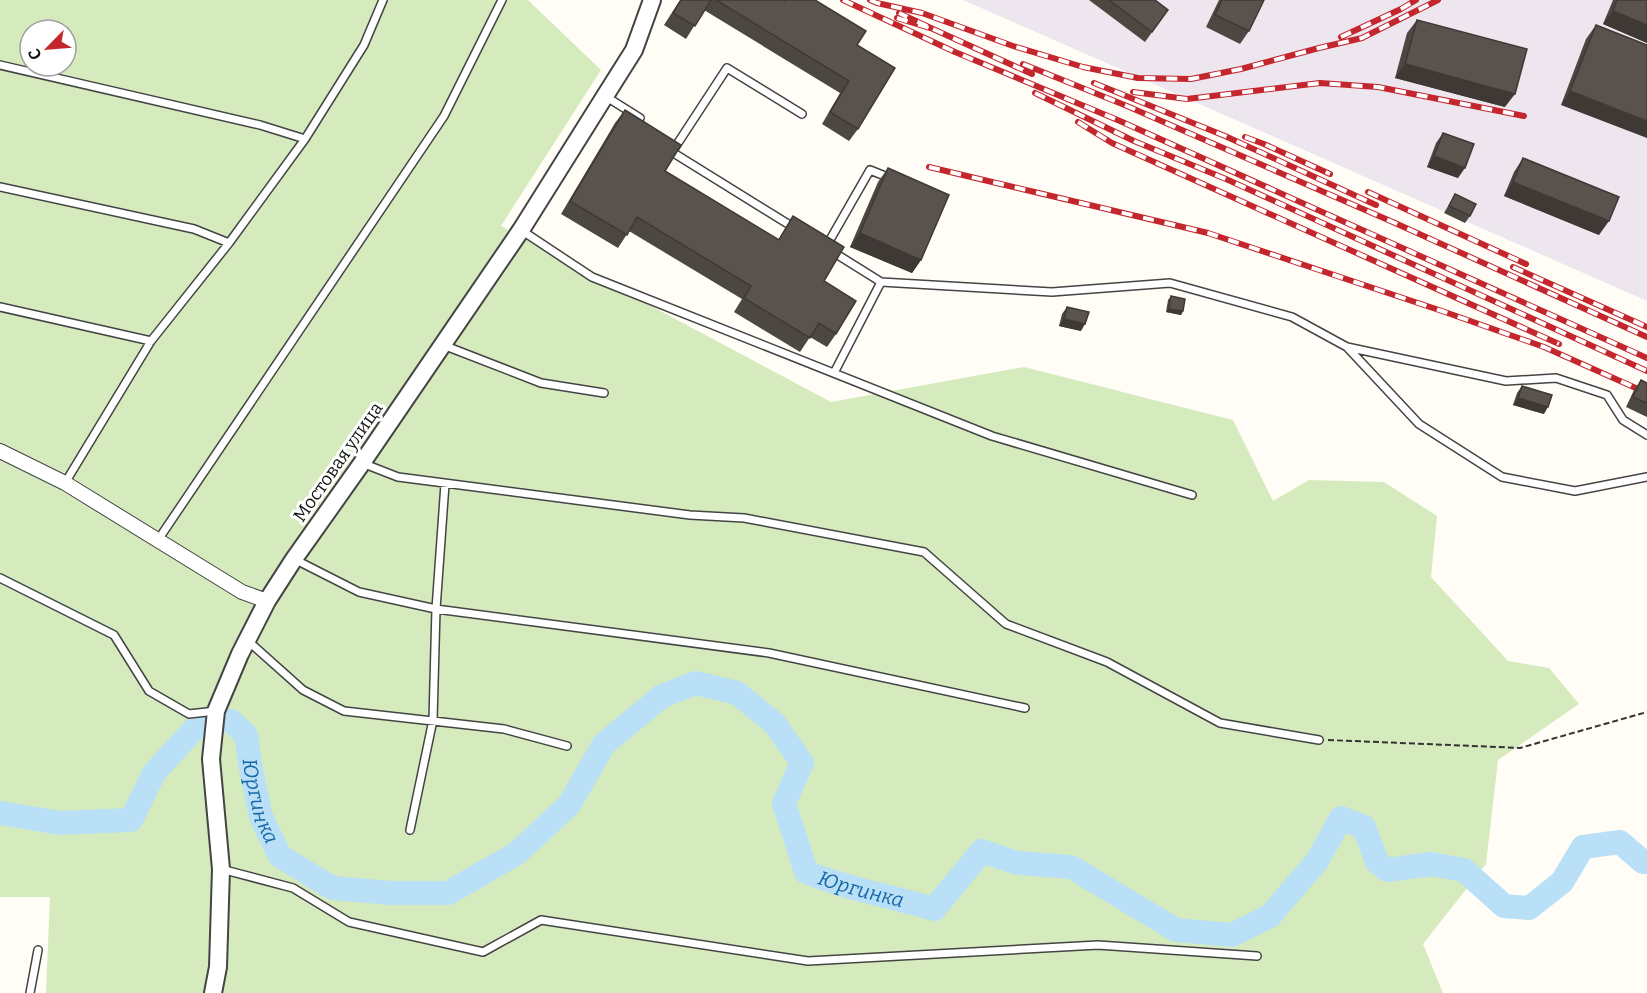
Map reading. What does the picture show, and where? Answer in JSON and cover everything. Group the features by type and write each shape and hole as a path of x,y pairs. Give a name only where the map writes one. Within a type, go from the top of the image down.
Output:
{"street":[{"name":"Мостовая улица","path":"213,993 218,967 221,869 211,759 216,711 247,640 267,601 294,559 443,345 520,230 605,96 633,50 652,0"},
{"path":"0,452 65,483 242,592 267,601"}],"lane":[{"path":"65,483 151,341 230,243 304,140 364,45 383,0"},
{"path":"158,540 444,116 502,0"},
{"path":"0,65 260,125 304,140"},
{"path":"797,230 672,152 727,68 802,114"},
{"path":"605,96 640,118"},
{"path":"826,248 870,170 903,183"},
{"path":"0,187 194,230 230,243"},
{"path":"520,230 592,277 834,374 992,436 1192,495"},
{"path":"816,242 881,282 1052,292 1170,283 1292,317 1347,348 1419,424 1502,477 1575,491 1647,477"},
{"path":"834,374 881,282"},
{"path":"0,307 151,341"},
{"path":"443,345 541,383 604,393"},
{"path":"1347,348 1506,381 1556,378 1607,395 1623,420 1647,435"},
{"path":"362,463 398,477 690,515 744,518 924,552 1006,624 1107,662 1220,723 1319,740"},
{"path":"410,830 433,720 436,609 445,484"},
{"path":"294,559 359,592 436,609 769,653 1025,708"},
{"path":"0,578 114,635 149,691 189,714 216,711"},
{"path":"247,640 303,690 344,711 504,729 567,746"},
{"path":"221,869 293,888 349,922 483,952 541,920 808,961 1098,945 1257,956"},
{"path":"30,993 38,950"}],"path":[{"path":"1319,740 1520,748 1647,712"}],"shaded area":[{"path":"963,0 1647,0 1647,301"}],"green space":[{"path":"0,0 528,0 601,70 501,226 831,402 1024,367 1233,420 1273,501 1309,480 1384,482 1437,516 1431,577 1508,661 1549,668 1579,704 1498,760 1486,864 1423,944 1443,993 46,993 50,897 0,897"}],"building":[{"path":"681,0 711,0 695,26 673,13"},
{"path":"716,0 815,0 866,31 857,45 895,68 858,129 830,112 849,81"},
{"path":"1109,0 1155,0 1168,10 1152,32"},
{"path":"1222,0 1264,0 1249,31 1215,15"},
{"path":"1617,0 1647,0 1647,25 1613,11"},
{"path":"1417,20 1527,49 1515,94 1405,64"},
{"path":"1596,25 1647,45 1647,121 1570,91"},
{"path":"625,110 681,145 665,171 779,240 793,216 844,247 824,281 856,301 836,334 819,323 810,338 744,298 751,286 637,217 627,235 570,201"},
{"path":"1443,133 1474,144 1465,168 1434,156"},
{"path":"1523,158 1619,197 1609,221 1513,182"},
{"path":"888,168 949,195 921,260 860,233"},
{"path":"1455,194 1476,204 1470,216 1449,206"},
{"path":"1171,296 1185,299 1183,311 1169,309"},
{"path":"1067,307 1089,312 1085,324 1064,319"},
{"path":"1641,380 1647,383 1647,403 1633,397"},
{"path":"1522,386 1552,395 1548,407 1518,398"}],"waterway":[{"name":"Юргинка","path":"231,721 246,735 261,817 280,856 332,888 392,893 448,893 516,854 569,805 604,744 662,696 696,683 737,693 775,724 802,763 784,803 806,872 853,888 934,909 982,851 1017,863 1071,867 1176,930 1232,935 1270,916 1317,861 1341,818 1364,827 1377,862 1387,870 1431,864 1464,870 1504,906 1529,908 1562,882 1583,847 1620,842 1643,862 1647,862"},
{"name":"Юргинка","path":"0,813 60,823 131,820 154,773 197,726"}],"railway":[{"path":"843,0 955,52 1120,121 1647,358"},
{"path":"870,0 922,13 1013,46 1083,67 1138,78 1191,79 1241,69 1362,38 1438,0"},
{"path":"1341,37 1416,0"},
{"path":"897,18 933,29 899,13"},
{"path":"933,29 1032,74"},
{"path":"1023,64 1127,106 1395,223 1647,337"},
{"path":"1094,83 1225,136 1376,205"},
{"path":"1133,92 1187,99 1320,83 1378,87 1524,116"},
{"path":"1035,93 1134,141 1226,179 1647,371"},
{"path":"1078,122 1112,143 1559,344"},
{"path":"1245,137 1330,174"},
{"path":"929,167 1208,233 1544,347 1647,393"},
{"path":"1368,192 1526,264"},
{"path":"1513,267 1647,327"}]}
